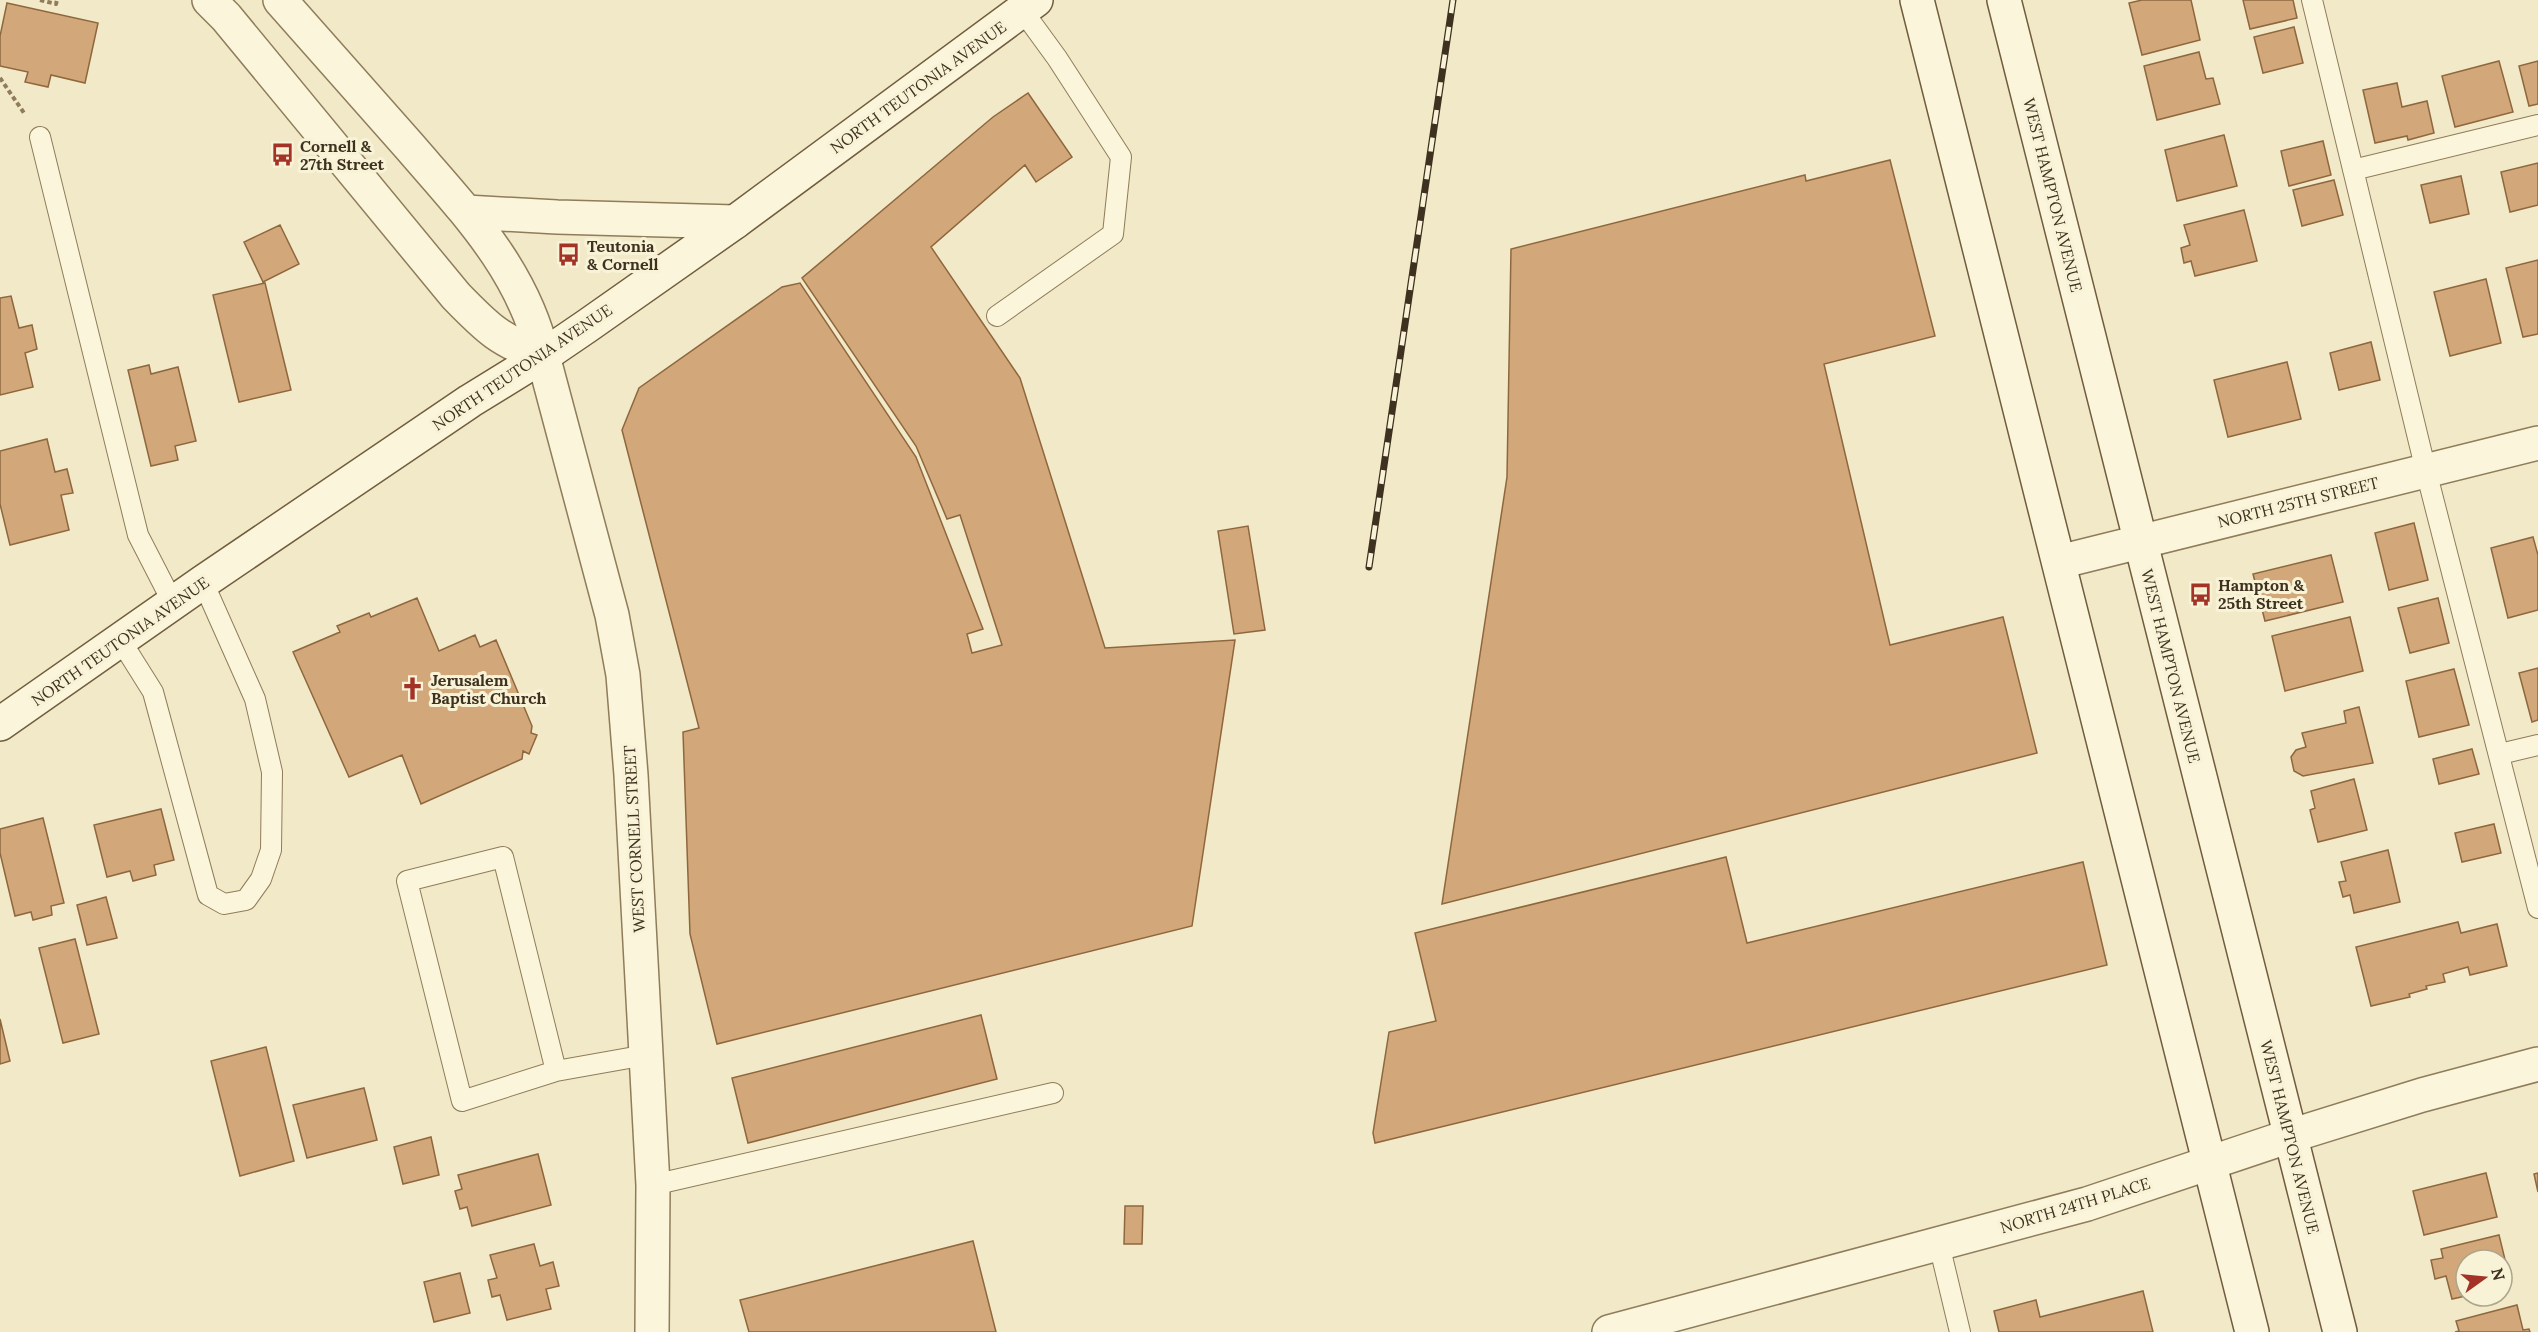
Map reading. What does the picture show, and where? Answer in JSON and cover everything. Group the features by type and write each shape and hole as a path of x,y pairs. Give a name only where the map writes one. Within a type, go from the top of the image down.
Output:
{"main road":[{"path":"208,0 226,17 456,296 480,322 507,342 543,356"},
{"name":"WEST CORNELL STREET","path":"280,0 466,212 502,259 538,331 612,615 623,675 631,775 652,1185 652,1332"},
{"path":"1917,0 2252,1332"},
{"name":"WEST HAMPTON AVENUE","path":"2004,0 2340,1332"},
{"name":"NORTH TEUTONIA AVENUE","path":"0,724 203,582 470,401 543,356 735,222 1029,5"},
{"path":"466,212 557,218 735,222"},
{"name":"NORTH 25TH STREET","path":"2059,562 2538,443"},
{"name":"NORTH 24TH PLACE","path":"1609,1332 1671,1324 1939,1244 2087,1204 2290,1136 2422,1095 2538,1064"}],"lane":[{"path":"2312,0 2426,471 2538,908"},
{"path":"997,316 1113,234 1121,157 1058,58 1029,5"},
{"path":"2353,170 2538,125"},
{"path":"40,136 138,535 173,603"},
{"path":"120,641 153,692 208,895 224,904 246,900 261,879 271,850 272,772 255,699 203,582"},
{"path":"2500,754 2538,745"},
{"path":"556,1071 503,857 407,881 462,1101 556,1071 646,1055"},
{"path":"652,1185 1053,1093"},
{"path":"1939,1244 1960,1332"}],"path":[{"path":"40,0 56,4 57,0"},
{"path":"0,78 40,136"}],"building":[{"path":"2142,0 2191,0 2200,40 2142,55 2129,3"},
{"path":"2243,0 2293,0 2297,18 2250,29"},
{"path":"7,3 98,23 85,83 51,75 48,87 25,82 28,72 0,66 0,36"},
{"path":"2294,27 2303,63 2263,73 2254,37"},
{"path":"2199,52 2206,79 2213,78 2220,104 2157,120 2144,66"},
{"path":"2499,61 2513,112 2455,127 2442,76"},
{"path":"2538,61 2538,104 2529,106 2519,66"},
{"path":"2397,83 2402,107 2427,101 2434,133 2408,140 2407,136 2375,143 2363,90"},
{"path":"1028,93 1072,157 1036,182 1025,165 931,247 1020,378 1105,648 1235,640 1192,926 717,1044 690,934 683,732 699,728 622,430 639,388 782,287 800,283 916,457 983,629 967,634 972,653 1002,645 960,515 947,519 916,446 802,278 993,117"},
{"path":"2224,135 2237,186 2177,201 2165,150"},
{"path":"2323,141 2331,175 2289,186 2281,151"},
{"path":"1890,160 1935,336 1824,364 1890,645 2003,617 2037,753 1442,904 1507,477 1511,249 1805,175 1806,181"},
{"path":"2538,163 2538,205 2510,212 2501,172"},
{"path":"2461,176 2469,214 2430,223 2421,185"},
{"path":"2334,180 2343,215 2302,226 2293,190"},
{"path":"2244,210 2257,261 2195,276 2191,261 2184,263 2181,248 2190,245 2184,225"},
{"path":"280,225 299,264 263,282 244,242"},
{"path":"2538,260 2538,334 2523,337 2506,268"},
{"path":"2486,279 2501,343 2450,356 2434,292"},
{"path":"265,283 291,390 239,402 213,295"},
{"path":"11,296 19,328 32,325 37,349 25,353 33,387 0,395 0,298"},
{"path":"2371,342 2380,380 2339,390 2330,353"},
{"path":"2287,362 2301,419 2228,437 2214,380"},
{"path":"149,365 151,374 178,367 196,441 175,446 178,460 151,466 128,370"},
{"path":"47,439 55,472 67,469 73,493 61,495 69,530 10,545 0,504 0,451"},
{"path":"2414,523 2428,580 2389,590 2375,533"},
{"path":"1248,526 1265,630 1234,634 1218,531"},
{"path":"2533,537 2538,555 2538,610 2508,618 2491,548"},
{"path":"2331,555 2343,602 2265,621 2253,574"},
{"name":"Jerusalem Baptist Church","path":"417,598 439,651 475,635 480,647 496,640 532,726 531,733 537,735 529,754 523,751 522,759 421,804 402,755 349,777 293,652 340,632 337,626 369,613 371,617"},
{"path":"2438,598 2449,643 2410,653 2398,608"},
{"path":"2350,617 2363,671 2285,691 2272,636"},
{"path":"2538,668 2538,720 2532,722 2519,673"},
{"path":"2454,669 2469,725 2419,737 2406,681"},
{"path":"2359,707 2373,763 2303,776 2294,771 2291,757 2296,750 2306,747 2302,733 2346,723 2344,711"},
{"path":"2472,749 2479,774 2439,784 2433,759"},
{"path":"2354,779 2367,830 2318,842 2310,810 2315,808 2311,791"},
{"path":"161,809 174,860 154,865 156,875 133,881 130,871 107,877 94,825"},
{"path":"43,818 64,903 51,906 52,915 33,920 31,912 15,916 0,853 0,829"},
{"path":"2494,824 2501,853 2462,862 2455,833"},
{"path":"2388,850 2400,902 2354,913 2350,895 2343,897 2339,882 2346,881 2341,862"},
{"path":"1726,857 1747,943 2083,862 2107,965 1375,1143 1373,1133 1389,1032 1436,1021 1415,933"},
{"path":"106,897 117,938 87,945 77,905"},
{"path":"2458,922 2461,933 2497,924 2507,966 2470,975 2468,967 2443,974 2445,982 2426,986 2427,989 2409,994 2410,997 2371,1006 2356,947"},
{"path":"75,939 99,1034 63,1043 39,948"},
{"path":"981,1015 997,1079 748,1143 732,1078"},
{"path":"0,1019 10,1061 0,1064"},
{"path":"266,1047 294,1161 240,1176 211,1061"},
{"path":"364,1088 377,1140 307,1158 293,1105"},
{"path":"431,1137 439,1175 403,1184 394,1147"},
{"path":"538,1154 551,1205 472,1226 467,1207 460,1209 455,1191 462,1189 458,1175"},
{"path":"2486,1173 2497,1217 2424,1235 2413,1191"},
{"path":"2538,1173 2538,1192 2534,1174"},
{"path":"1125,1206 1143,1206 1142,1244 1124,1244"},
{"path":"2499,1235 2502,1248 2454,1248 2454,1299 2452,1299 2446,1276 2435,1279 2431,1260 2443,1258 2441,1249"},
{"path":"973,1241 996,1332 749,1332 740,1300"},
{"path":"534,1244 540,1266 553,1262 559,1286 546,1289 551,1309 507,1320 500,1295 492,1297 488,1280 497,1278 490,1255"},
{"path":"460,1273 470,1313 434,1322 424,1282"},
{"path":"2143,1291 2153,1332 1999,1332 1994,1311 2036,1300 2040,1317"},
{"path":"2517,1305 2523,1330 2529,1329 2530,1332 2455,1332 2459,1331 2456,1321 2506,1308 2514,1308"}],"railway":[{"path":"1369,567 1453,0"}],"place":[{"name":"Cornell & 27th Street","path":"282,155"},
{"name":"Teutonia & Cornell","path":"569,255"},
{"name":"Hampton & 25th Street","path":"2200,594"},
{"name":"Jerusalem Baptist Church","path":"413,689"}]}
